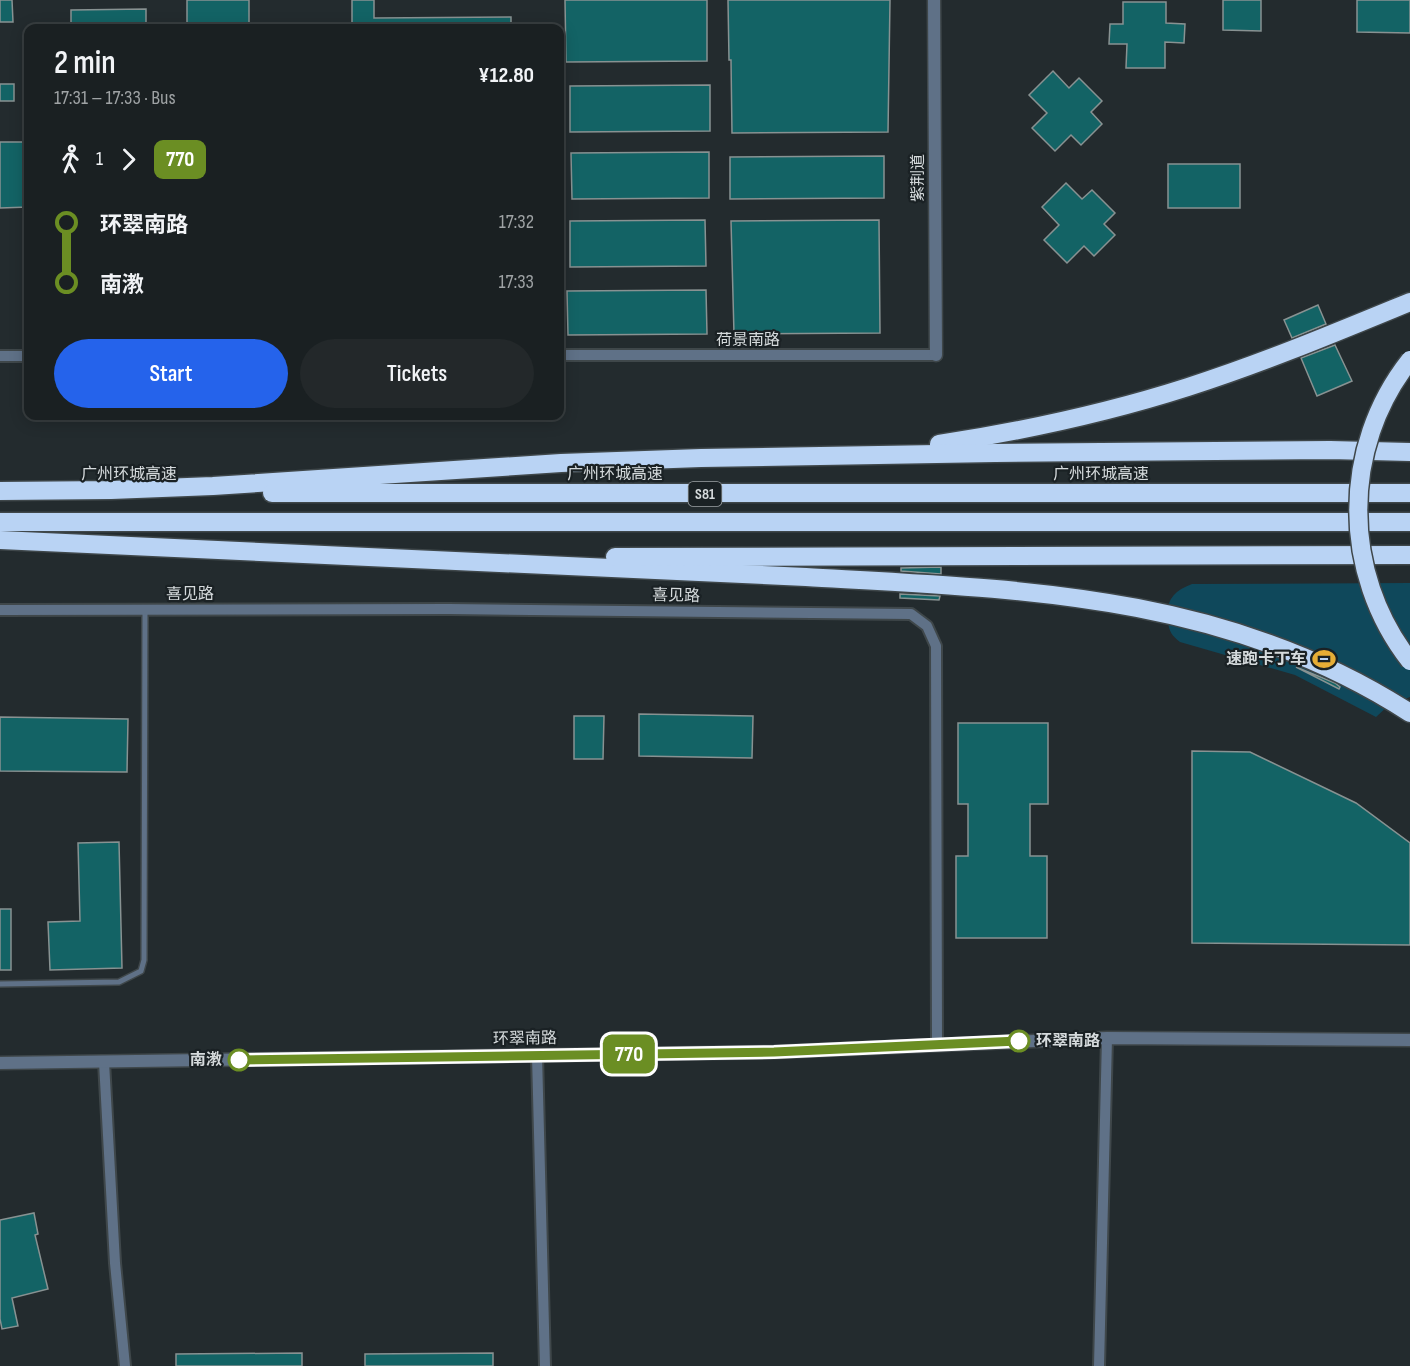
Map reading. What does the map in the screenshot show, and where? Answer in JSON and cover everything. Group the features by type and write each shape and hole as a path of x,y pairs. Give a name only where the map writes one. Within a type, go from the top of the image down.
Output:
{"highway":[{"path":"0,492 169,488 561,463 878,452 932,445 1034,428 1094,414 1210,380 1410,302"},
{"path":"1410,360 1386,396 1372,426 1360,473 1357,505 1360,546 1370,585 1392,634 1410,661"},
{"path":"821,455 1330,450 1410,452"},
{"name":"广州环城高速","path":"0,492 1410,493"},
{"name":"S81","path":"0,522 1410,522"},
{"path":"0,540 890,581 1087,598 1176,615 1270,644 1343,674 1410,713"},
{"path":"352,557 1410,555"}],"street":[{"name":"紫荆道","path":"934,0 936,355"},
{"name":"荷景南路","path":"564,355 936,355"},
{"path":"0,356 24,356"},
{"name":"喜见路","path":"0,610 461,609 911,614 927,626 936,646 937,1045"},
{"path":"1099,1366 1107,1038"},
{"name":"环翠南路","path":"0,1063 774,1052 1107,1038 1410,1040"},
{"path":"537,1055 544,1366"},
{"path":"104,1062 115,1263 125,1366"}],"lane":[{"path":"0,984 119,982 141,971 144,960 145,609"}],"shaded area":[{"name":"速跑卡丁车","path":"1410,583 1410,697 1389,705 1376,717 1295,675 1180,642 1171,633 1168,625 1169,603 1175,594 1192,584"}],"building":[{"path":"0,0 12,0 13,22 0,22"},
{"path":"187,0 249,0 249,24 187,24"},
{"path":"352,0 374,0 374,18 511,17 511,24 352,24"},
{"path":"565,0 707,0 707,61 566,62"},
{"path":"728,0 890,0 888,132 732,133"},
{"path":"1223,0 1261,0 1261,31 1223,30"},
{"path":"1357,0 1410,0 1410,33 1357,32"},
{"path":"1123,2 1166,2 1166,23 1185,24 1184,43 1165,42 1165,68 1126,68 1127,44 1109,44 1110,24 1123,24"},
{"path":"146,9 146,24 71,24 71,10"},
{"path":"1053,71 1069,88 1079,78 1102,101 1091,112 1102,124 1081,145 1071,135 1055,151 1032,128 1047,113 1029,95"},
{"path":"0,84 14,84 14,101 0,101"},
{"path":"710,85 710,131 570,132 570,86"},
{"path":"0,142 24,142 24,207 0,208"},
{"path":"709,152 709,198 572,199 571,153"},
{"path":"884,156 884,198 730,199 730,157"},
{"path":"1168,164 1240,164 1240,208 1168,208"},
{"path":"1066,183 1082,199 1092,190 1115,213 1104,224 1115,235 1094,256 1084,246 1067,263 1044,240 1059,225 1042,207"},
{"path":"705,220 706,266 570,267 570,221"},
{"path":"879,220 880,333 734,334 731,221"},
{"path":"706,290 707,334 568,335 567,291"},
{"path":"1318,305 1326,324 1292,338 1284,320"},
{"path":"1335,345 1352,381 1317,396 1301,358"},
{"path":"941,567 941,574 901,571 901,568"},
{"path":"900,594 940,596 939,600 900,598"},
{"path":"1296,667 1335,683 1340,687 1339,689"},
{"path":"639,714 753,716 752,758 639,756"},
{"path":"574,716 604,716 603,759 574,759"},
{"path":"0,717 128,719 127,772 0,771"},
{"path":"958,723 1048,723 1048,804 1030,804 1030,856 1047,856 1047,938 956,938 956,856 968,856 968,804 958,804"},
{"path":"1192,751 1250,752 1356,803 1410,843 1410,945 1192,943"},
{"path":"119,842 122,968 50,970 48,922 80,921 78,843"},
{"path":"0,909 11,909 11,970 0,970"},
{"path":"34,1213 38,1234 35,1235 48,1289 12,1298 18,1326 2,1329 0,1319 0,1220"},
{"path":"302,1353 302,1366 176,1366 176,1354"},
{"path":"493,1353 493,1366 365,1366 365,1354"}],"bus line":[{"name":"770","path":"239,1060 774,1052 1019,1041"}],"place":[{"name":"速跑卡丁车","path":"1324,659"},
{"name":"环翠南路","path":"1019,1041"},
{"name":"南漖","path":"239,1060"}]}
